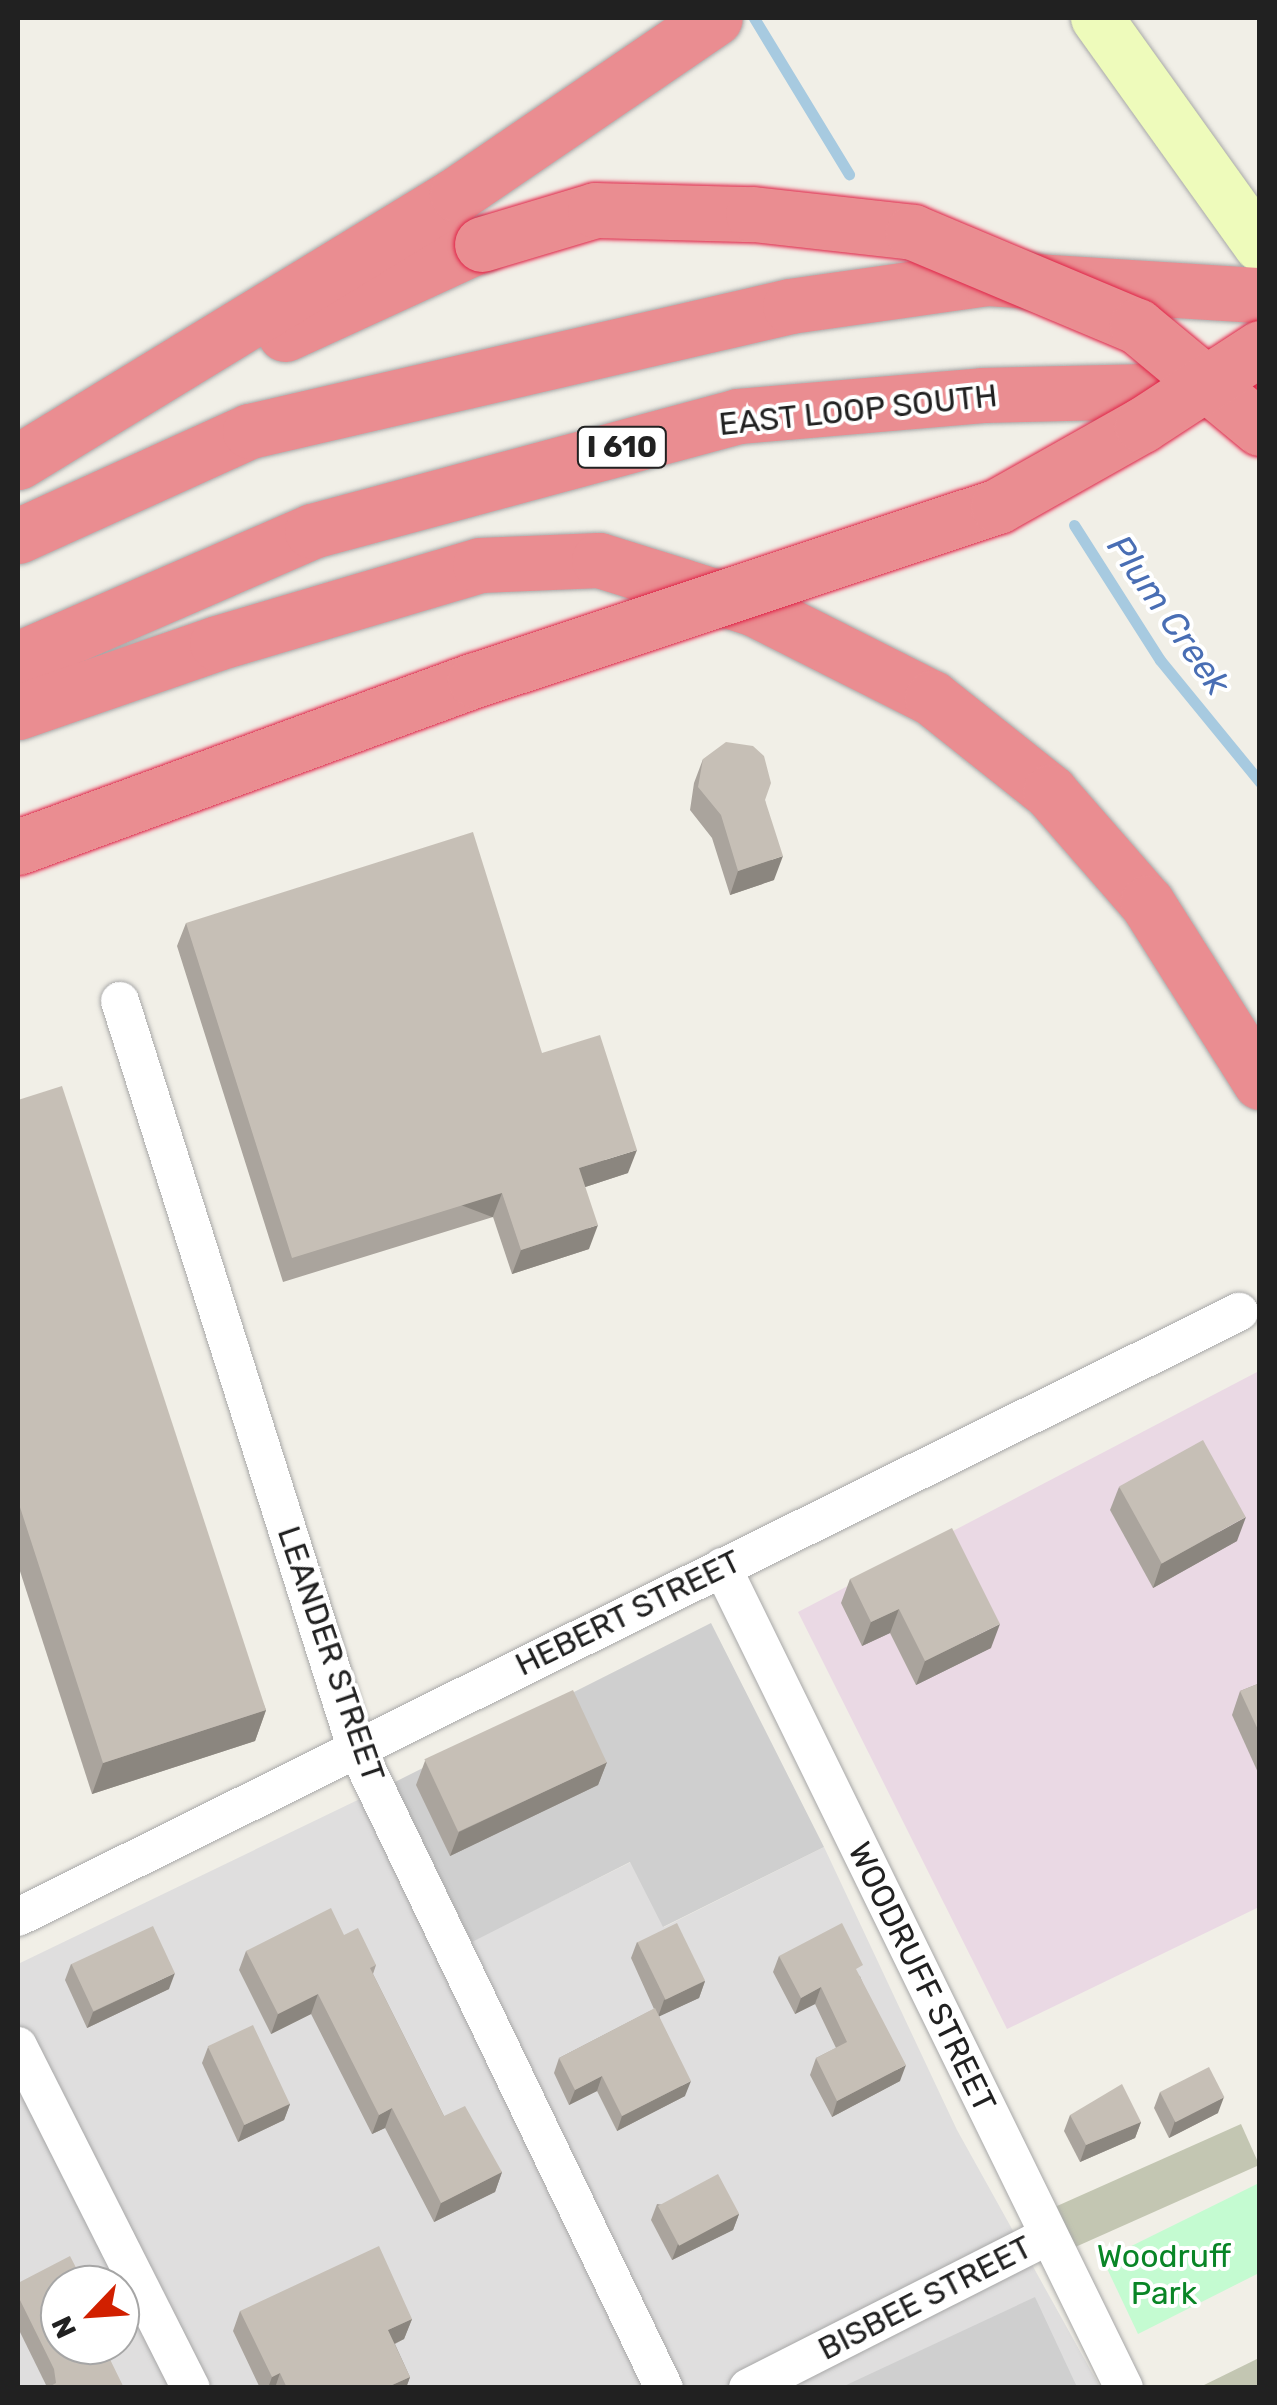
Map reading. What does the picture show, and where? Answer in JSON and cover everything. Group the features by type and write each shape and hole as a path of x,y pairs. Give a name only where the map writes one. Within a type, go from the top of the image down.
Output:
{"highway":[{"path":"32,453 457,194 714,18"},
{"path":"32,453 482,244 595,210 753,214 912,232 1137,326 1260,428"},
{"path":"18,536 250,431 790,306 987,278 1260,295"},
{"path":"18,848 474,680 998,506 1142,425 1260,348"},
{"name":"EAST LOOP SOUTH","path":"18,659 312,532 738,416 982,395 1260,388"},
{"path":"18,712 218,643 480,565 599,560 754,609 932,698 1050,792 1147,903 1260,1082"}],"main road":[{"path":"1097,18 1209,144 1260,184"},
{"path":"1140,18 1260,246"}],"street":[{"name":"LEANDER STREET","path":"120,1001 356,1747 664,2388"},
{"name":"HEBERT STREET","path":"18,1917 1239,1312"},
{"name":"WOODRUFF STREET","path":"722,1567 1124,2388"},
{"path":"18,2046 190,2388"},
{"name":"BISBEE STREET","path":"748,2388 1048,2236"}],"shaded area":[{"path":"1259,1371 1259,1907 1007,2029 798,1612"},
{"path":"711,1623 824,1847 663,1927 630,1862 472,1942 393,1783"},
{"path":"393,1783 472,1941 631,1862 664,1927 824,1847 957,2130 1100,2387 18,2388 18,1964"},
{"path":"1241,2124 1259,2165 1075,2247 1056,2206"},
{"path":"1035,2297 1077,2387 842,2387"},
{"path":"1259,2358 1259,2387 1200,2387"}],"green space":[{"name":"Woodruff Park","path":"1259,2183 1259,2273 1138,2334 1103,2260"}],"building":[{"path":"726,742 753,746 764,756 771,783 765,800 783,856 738,871 721,815 698,787 703,759"},
{"path":"473,832 542,1053 600,1035 637,1150 579,1168 598,1225 521,1250 502,1193 292,1258 186,923"},
{"path":"62,1086 266,1710 103,1763 18,1501 18,1100"},
{"path":"1203,1440 1246,1517 1162,1564 1119,1487"},
{"path":"952,1528 1000,1624 925,1661 899,1609 871,1622 850,1579"},
{"path":"1260,1683 1260,1734 1240,1691"},
{"path":"573,1690 607,1763 458,1832 424,1759"},
{"path":"331,1908 344,1935 358,1928 376,1965 370,1968 444,2116 465,2106 502,2172 441,2203 392,2108 379,2115 318,1994 278,2014 246,1951"},
{"path":"677,1923 705,1981 666,2000 637,1942"},
{"path":"842,1923 863,1965 856,1969 906,2065 837,2101 816,2058 847,2042 821,1987 801,1998 779,1956"},
{"path":"153,1926 175,1973 93,2011 71,1964"},
{"path":"655,2008 691,2081 622,2116 602,2076 575,2090 559,2058"},
{"path":"253,2025 290,2104 244,2125 208,2046"},
{"path":"1209,2067 1224,2097 1175,2122 1160,2092"},
{"path":"1122,2084 1141,2122 1086,2145 1070,2115"},
{"path":"718,2174 739,2214 679,2246 658,2206"},
{"path":"379,2246 412,2319 388,2330 410,2377 391,2388 287,2388 280,2373 272,2377 240,2311"},
{"path":"70,2256 75,2265 53,2265"},
{"path":"40,2272 40,2341 18,2296 18,2283"},
{"path":"52,2365 113,2365 124,2388 47,2388 56,2383"}],"waterway":[{"name":"Plum Creek","path":"754,18 849,174"},
{"name":"Plum Creek","path":"1074,525 1160,660 1260,782"}]}
